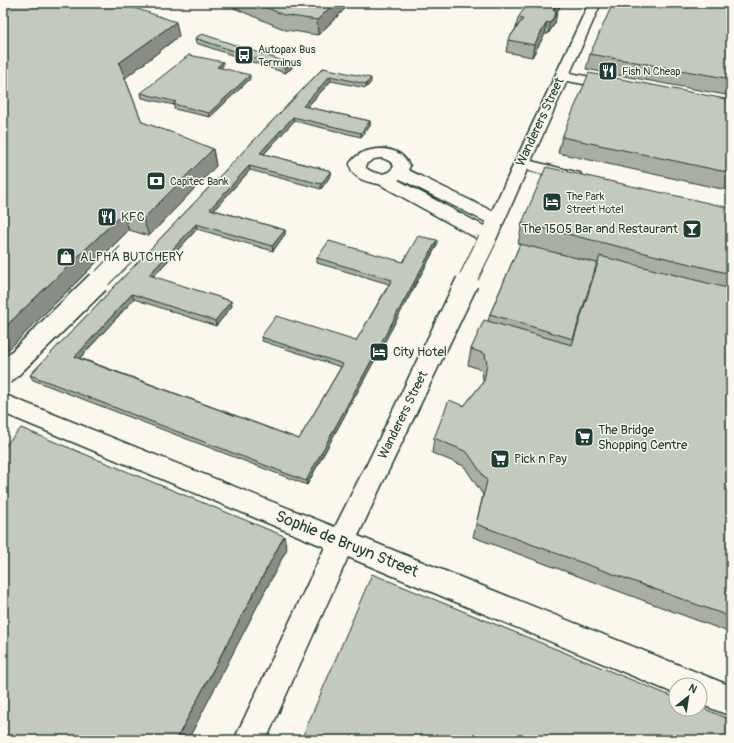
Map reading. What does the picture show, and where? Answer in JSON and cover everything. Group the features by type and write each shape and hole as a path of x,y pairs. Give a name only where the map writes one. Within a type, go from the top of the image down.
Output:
{"street":[{"name":"Wanderers Street","path":"250,740 341,542 376,473 488,238 595,3"},
{"path":"562,76 631,89"},
{"path":"382,153 392,155 399,160 402,166 400,172 393,177 383,179 363,175 358,169 358,163 363,157 382,153"},
{"path":"521,164 591,180"},
{"path":"400,172 496,220"},
{"path":"383,179 488,238"},
{"path":"3,375 127,253"},
{"name":"Sophie de Bruyn Street","path":"3,403 671,677"},
{"path":"708,692 731,701"}],"building":[{"path":"3,3 120,3 176,22 119,63 142,122 213,149 143,219 123,213 3,329"},
{"path":"255,3 335,3 317,20 284,15"},
{"path":"531,3 557,3 553,10 557,11 550,23 547,22 534,45 508,40 523,19 518,18 526,6 529,6"},
{"path":"613,3 712,3 731,6 731,79 590,54"},
{"path":"202,34 292,64 285,68 195,38"},
{"path":"189,55 223,62 217,67 250,75 209,113 173,104 176,102 141,93"},
{"path":"323,68 371,78 366,84 330,76 303,106 370,121 361,133 293,117 260,153 331,171 321,184 249,166 210,209 285,230 272,246 196,224 149,275 231,301 215,321 132,294 75,357 299,439 343,364 261,337 276,316 356,341 392,280 317,258 329,241 403,262 418,236 437,240 306,481 30,375"},
{"path":"589,73 731,100 731,173 562,137"},
{"path":"546,167 731,208 731,274 522,223"},
{"path":"520,244 597,263 573,339 490,314"},
{"name":"The Bridge Shopping Centre","path":"600,256 731,289 731,617 476,524 487,481 467,452 434,438 449,400 464,406 484,381 487,364 485,354 471,349 484,320 572,345"},
{"path":"21,428 284,536 176,740 3,740 3,448"},
{"path":"372,574 668,695 668,717 708,717 708,710 731,720 731,740 301,740"}],"place":[{"name":"Autopax Bus Terminus","path":"244,55"},
{"name":"Fish N Cheap","path":"608,71"},
{"name":"Capitec Bank","path":"156,181"},
{"name":"The Park Street Hotel","path":"552,202"},
{"name":"KFC","path":"107,217"},
{"name":"The 1505 Bar and Restaurant","path":"692,229"},
{"name":"ALPHA BUTCHERY","path":"66,257"},
{"name":"City Hotel","path":"379,352"},
{"name":"The Bridge Shopping Centre","path":"584,437"},
{"name":"Pick n Pay","path":"500,459"}]}
